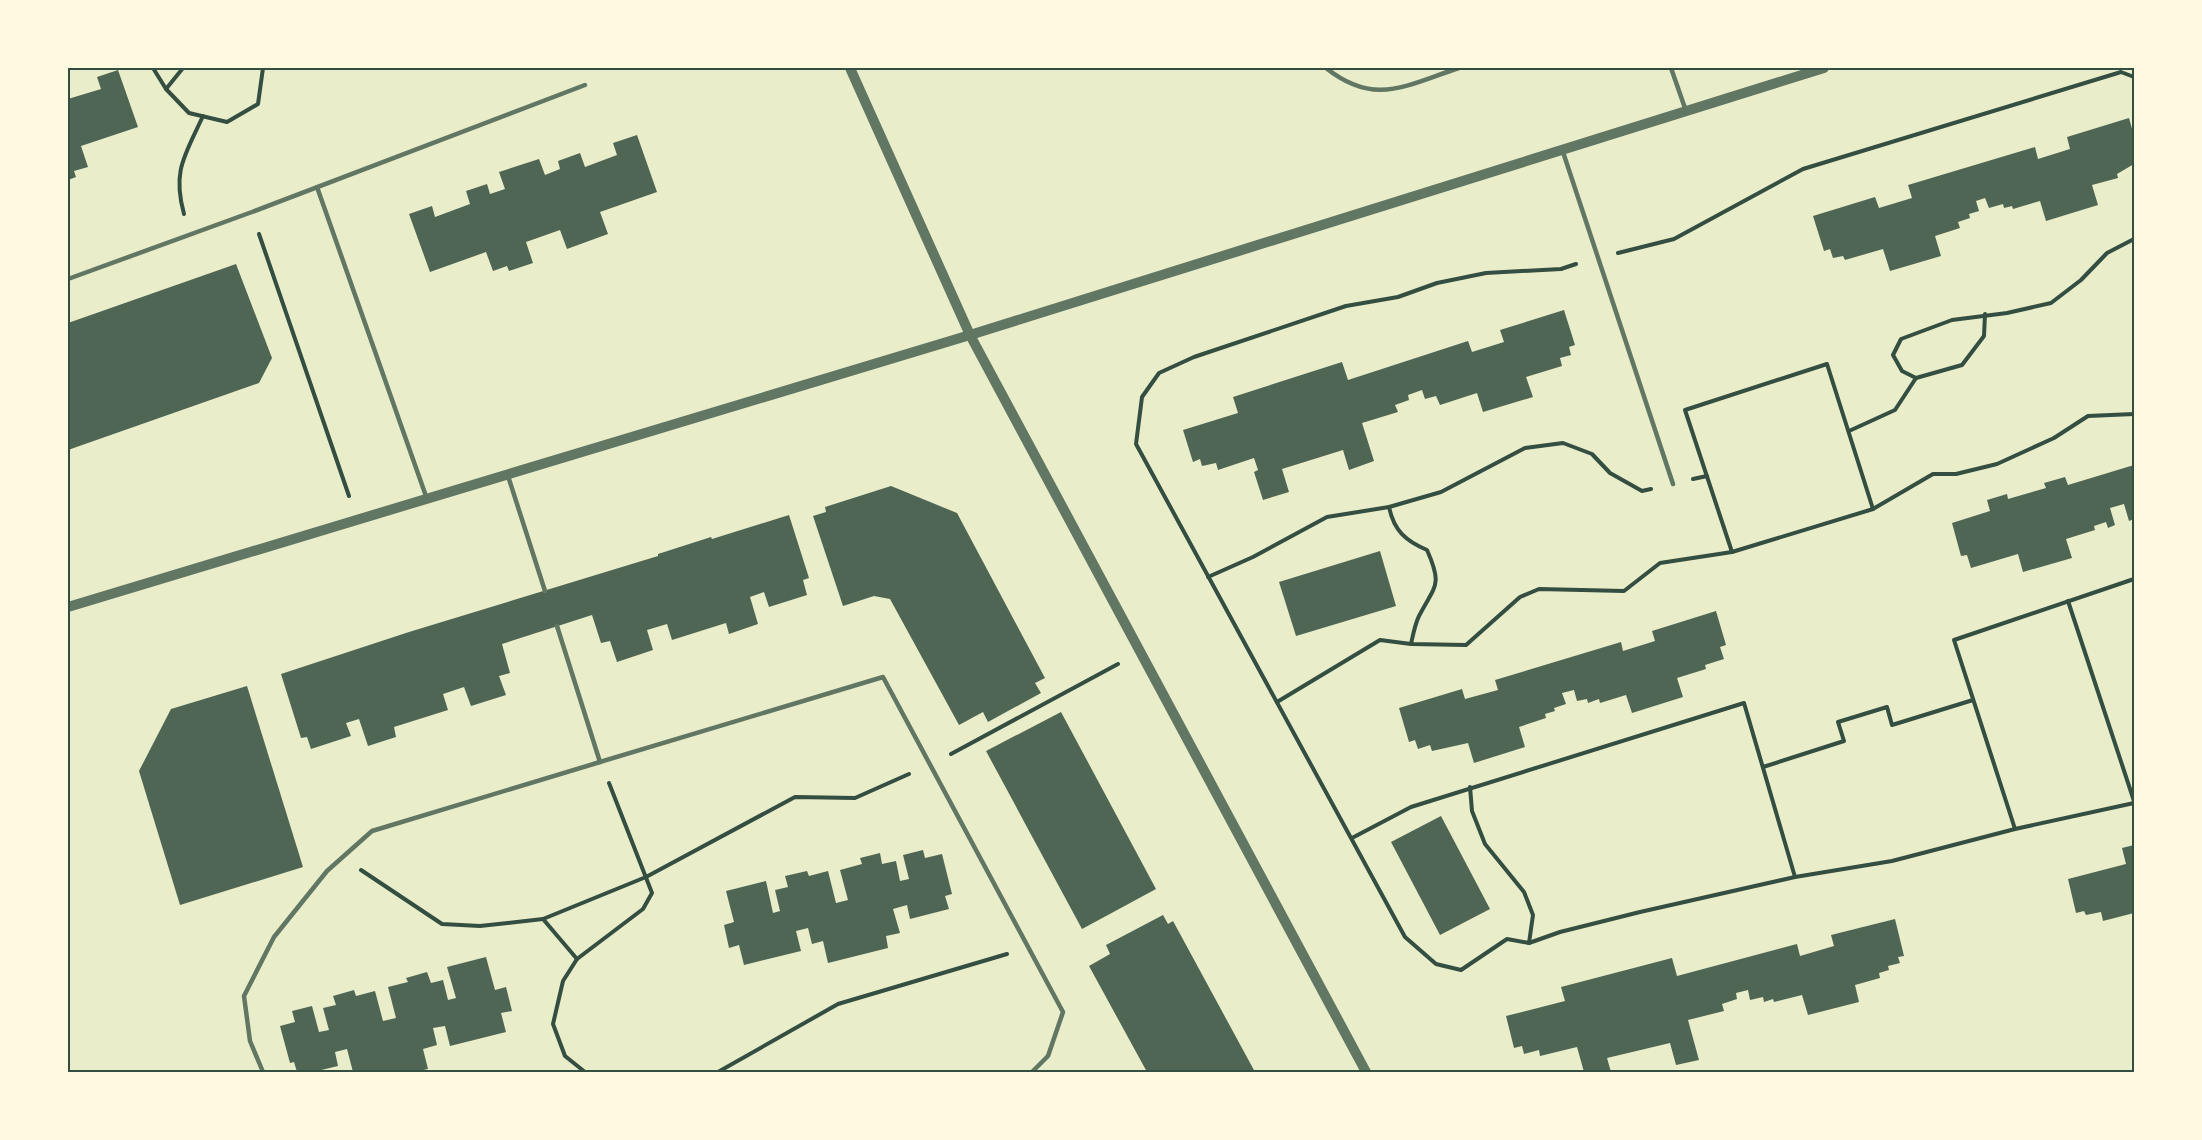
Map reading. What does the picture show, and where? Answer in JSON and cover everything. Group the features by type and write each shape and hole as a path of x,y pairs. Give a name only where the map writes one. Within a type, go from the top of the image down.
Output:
{"street":[{"path":"850,68 970,335 1366,1072"},
{"path":"68,607 970,335 1824,68"}],"lane":[{"path":"1326,68 1342,80 1364,90 1387,90 1459,68"},
{"path":"1671,68 1686,111"},
{"path":"68,279 252,212 585,85"},
{"path":"1562,149 1673,484"},
{"path":"317,187 427,499"},
{"path":"508,476 545,591"},
{"path":"557,626 600,762"},
{"path":"263,1072 250,1041 244,996 274,937 327,871 372,831 883,676 1063,1012 1048,1056 1032,1072"}],"path":[{"path":"153,68 166,88 189,113 227,122 258,104 262,68"},
{"path":"166,88 183,68"},
{"path":"2068,601 2134,802 2015,829 1892,861 1796,877 1594,923 1529,943 1507,939 1461,970 1436,964 1405,937 1136,444 1142,398 1158,373 1194,357 1346,306 1398,297 1437,283 1486,273 1561,269 1674,239 1803,169 2121,72 2134,78"},
{"path":"190,235 178,191 182,162 203,116"},
{"path":"252,212 357,520"},
{"path":"1916,378 1902,371 1893,355 1901,339 1952,320 2007,313 2051,303 2081,280 2107,253 2134,239"},
{"path":"1849,431 1894,411 1916,378 1962,365 1984,336 1985,314"},
{"path":"1732,552 1685,410 1827,364 1873,509"},
{"path":"1277,702 1380,640 1411,644 1466,645 1520,597 1539,589 1624,591 1660,563 1732,552 1873,509 1933,474 1956,474 1997,464 2054,438 2088,416 2134,414"},
{"path":"1208,577 1253,557 1327,516 1389,507 1441,492 1525,448 1563,443 1592,454 1610,473 1642,491 1707,476"},
{"path":"1389,507 1393,524 1409,542 1427,550 1437,572 1432,597 1418,617 1411,644"},
{"path":"2015,829 1954,640 2134,579"},
{"path":"342,858 442,924 480,926 543,919 645,877 795,797 855,798 930,766 1140,652"},
{"path":"1763,767 1844,741 1838,722 1887,707 1892,725 1973,700"},
{"path":"1352,838 1411,807 1744,703 1796,877"},
{"path":"585,1072 565,1056 553,1024 563,981 577,959 643,909 652,893 600,762"},
{"path":"1470,787 1472,811 1485,844 1524,892 1533,915 1529,943"},
{"path":"543,919 577,959"},
{"path":"718,1072 838,1004 1028,948"}],"building":[{"path":"118,70 138,127 81,146 88,167 74,171 76,177 68,180 68,99 101,89 97,77"},
{"path":"2129,118 2134,136 2134,164 2117,174 2118,178 2092,185 2098,205 2046,221 2040,201 2013,209 2012,206 2004,208 2003,204 1989,208 1985,198 1976,201 1979,211 1969,214 1970,218 1958,222 1960,228 1935,236 1941,256 1890,271 1883,249 1845,260 1843,256 1833,258 1830,249 1824,251 1813,216 1875,197 1879,208 1912,198 1908,185 2035,147 2038,159 2070,149 2067,137"},
{"path":"637,135 657,192 600,212 608,234 567,249 560,230 526,242 533,263 509,271 507,266 493,271 486,252 430,272 409,214 432,206 435,217 470,204 466,191 487,184 490,194 505,189 499,172 539,159 545,175 560,169 558,161 580,153 585,167 617,155 613,143"},
{"path":"236,264 272,358 259,383 68,450 68,323"},
{"path":"1564,310 1575,345 1569,347 1571,355 1560,358 1562,366 1526,377 1533,397 1483,412 1477,393 1440,405 1436,396 1425,399 1422,390 1408,395 1409,400 1395,405 1398,412 1362,423 1374,461 1349,470 1343,450 1282,469 1289,492 1263,500 1254,472 1258,470 1254,458 1218,470 1216,463 1202,466 1200,459 1193,462 1183,430 1238,413 1233,397 1342,362 1348,380 1468,341 1472,352 1504,342 1500,330"},
{"path":"2134,465 2134,519 2129,521 2124,504 2110,508 2115,525 2108,528 2106,522 2094,526 2095,530 2066,539 2072,558 2023,572 2018,554 1971,568 1967,555 1961,556 1952,523 1990,511 1987,500 2007,494 2008,499 2046,488 2044,483 2065,477 2068,485"},
{"path":"891,486 957,513 1045,678 1035,683 1041,693 988,722 983,712 959,725 890,599 874,596 843,606 813,516 826,512 825,507"},
{"path":"789,515 809,578 803,580 807,595 769,607 764,592 750,597 758,624 729,634 726,623 672,640 667,624 647,630 653,650 617,662 610,641 601,643 592,615 502,644 510,673 499,676 506,695 471,706 464,687 443,694 448,710 394,727 396,737 368,746 359,719 346,723 351,736 311,749 307,737 301,738 281,674 409,632 658,556 658,554 711,537 712,539"},
{"path":"1380,551 1396,606 1296,636 1279,582"},
{"path":"1716,611 1726,645 1720,647 1724,659 1705,665 1706,669 1677,678 1683,697 1632,713 1626,695 1600,703 1599,699 1588,703 1587,699 1577,701 1574,690 1562,693 1566,704 1545,714 1546,718 1519,727 1525,747 1474,763 1468,743 1432,751 1430,745 1418,749 1415,740 1409,742 1399,708 1462,689 1465,699 1498,690 1495,680 1621,642 1623,651 1655,641 1652,631"},
{"path":"247,686 303,867 180,905 139,771 171,709"},
{"path":"1061,712 1156,889 1082,929 986,751"},
{"path":"1441,816 1490,909 1440,935 1391,842"},
{"path":"2134,845 2134,913 2103,921 2101,912 2086,915 2084,911 2076,913 2068,879 2126,864 2122,848"},
{"path":"923,850 925,858 942,854 952,894 945,896 949,909 910,919 907,905 893,909 900,933 886,936 888,948 828,963 823,941 812,944 808,928 796,931 801,951 744,965 739,945 729,948 724,925 734,922 726,891 766,881 773,913 780,911 775,890 788,887 785,876 807,871 809,876 828,871 836,903 848,900 840,870 862,864 860,858 880,853 882,864 896,861 900,881 909,879 903,855"},
{"path":"1163,915 1168,924 1173,921 1255,1072 1147,1072 1089,966 1110,954 1106,945"},
{"path":"1895,919 1904,956 1898,957 1900,963 1888,966 1889,970 1879,973 1880,978 1855,985 1859,1002 1808,1015 1802,995 1774,1002 1773,999 1764,1002 1763,997 1750,1000 1748,990 1736,993 1737,999 1722,1004 1724,1011 1688,1020 1699,1060 1676,1065 1670,1043 1607,1058 1611,1072 1584,1072 1577,1047 1540,1056 1539,1050 1524,1054 1522,1046 1514,1048 1506,1016 1565,1001 1561,987 1672,958 1677,976 1797,944 1800,956 1834,946 1831,935"},
{"path":"486,957 495,990 506,987 512,1011 501,1013 506,1032 450,1046 445,1026 433,1028 437,1045 423,1049 428,1069 414,1072 353,1072 347,1049 335,1052 338,1066 313,1072 297,1072 294,1062 290,1063 280,1026 295,1022 292,1011 312,1006 319,1032 329,1030 323,1008 336,1005 333,996 354,990 356,996 375,991 383,1021 396,1018 388,987 408,982 406,978 427,972 431,983 443,980 448,1000 456,998 447,967"}]}
